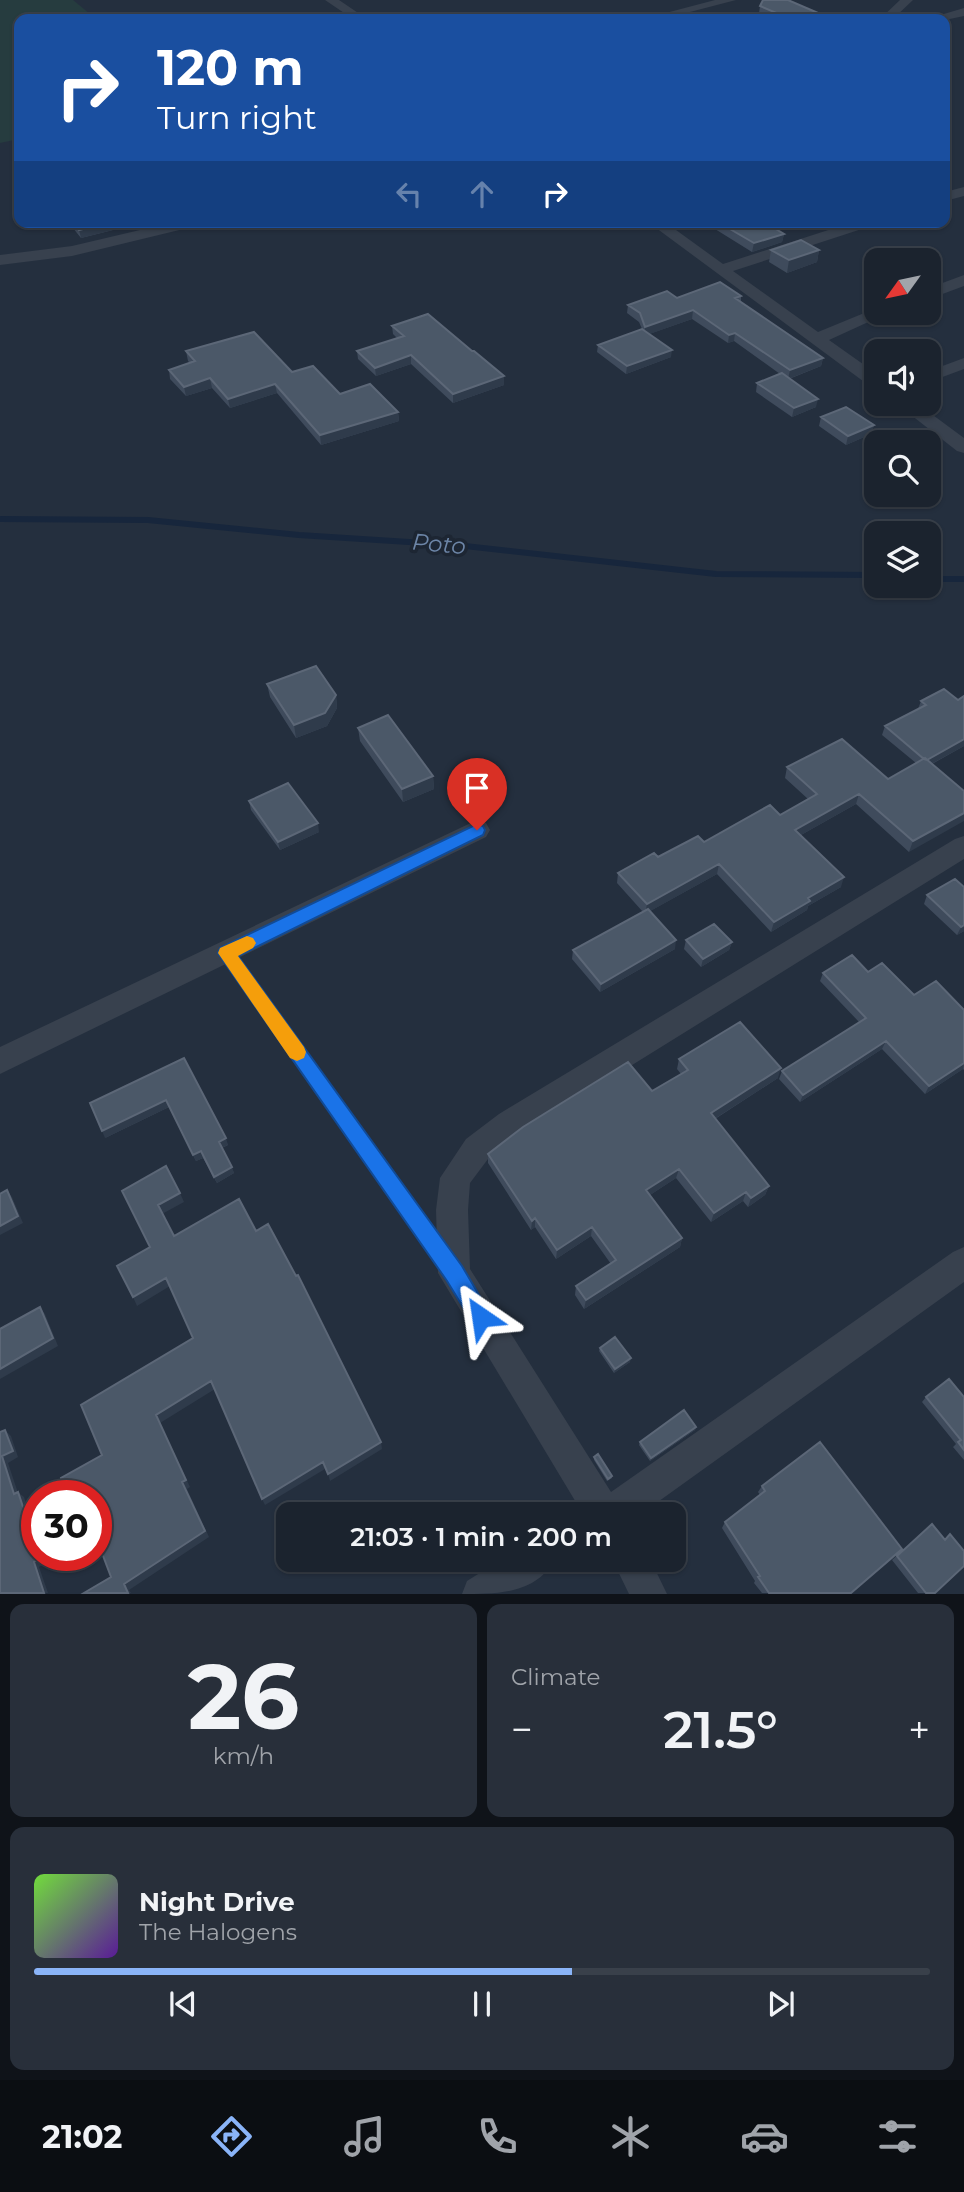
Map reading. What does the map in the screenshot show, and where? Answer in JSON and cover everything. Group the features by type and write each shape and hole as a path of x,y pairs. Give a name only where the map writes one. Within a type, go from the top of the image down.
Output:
{"street":[{"path":"331,0 353,14"},
{"path":"670,14 730,0"},
{"path":"892,14 907,0"},
{"path":"947,3 964,11"},
{"path":"0,260 72,251 170,228"},
{"path":"663,228 864,374"},
{"path":"721,270 850,228"},
{"path":"942,289 964,280"},
{"path":"816,339 864,320"},
{"path":"941,372 964,363"},
{"path":"922,416 964,447"},
{"path":"0,1061 477,830"},
{"path":"597,1502 454,1273 452,1210 455,1178 477,1149 510,1124 964,846"},
{"path":"627,1502 964,1263"},
{"path":"480,1594 515,1572"},
{"path":"637,1572 649,1594"}],"lane":[{"path":"226,953 454,1273"}],"green space":[{"path":"0,0 73,0 90,14 14,14 14,140 0,143"}],"building":[{"path":"763,0 788,0 820,14 779,14 760,6"},
{"path":"728,228 774,228 784,234 754,243"},
{"path":"801,240 819,250 789,260 771,250"},
{"path":"720,282 741,296 735,298 823,358 790,370 735,333 729,335 693,310 645,327 640,313 628,305 667,291 677,298"},
{"path":"428,314 504,376 453,394 411,355 375,368 357,351 404,336 392,326"},
{"path":"642,329 672,350 627,366 598,345"},
{"path":"254,332 292,372 313,366 340,394 370,384 398,412 320,435 275,384 228,399 210,378 184,387 169,370 195,361 186,351"},
{"path":"782,373 818,399 794,408 757,383"},
{"path":"846,407 874,425 848,436 821,417"},
{"path":"316,666 336,695 325,713 294,725 267,684"},
{"path":"944,689 958,700 964,696 964,739 927,760 885,726 926,705 921,701"},
{"path":"388,715 433,776 402,789 358,728"},
{"path":"842,739 888,779 925,758 964,791 964,813 913,841 859,794 795,830 844,877 774,922 719,864 647,904 618,873 654,853 658,857 698,836 704,842 770,805 780,815 817,794 787,767"},
{"path":"288,783 318,823 278,842 249,801"},
{"path":"955,879 964,887 964,925 961,927 927,895"},
{"path":"648,909 676,940 601,984 573,950"},
{"path":"714,924 732,942 703,959 686,940"},
{"path":"852,955 868,972 882,963 914,995 936,981 964,1010 964,1063 929,1086 886,1041 803,1095 782,1071 866,1018 823,973"},
{"path":"740,1022 781,1068 711,1113 769,1186 751,1198 746,1192 714,1213 679,1169 646,1190 682,1238 586,1300 576,1286 616,1260 592,1227 557,1250 535,1218 532,1221 488,1154 523,1127 628,1062 652,1091 688,1070 679,1059"},
{"path":"184,1058 226,1138 219,1142 232,1167 214,1177 201,1151 193,1155 166,1100 102,1131 90,1103"},
{"path":"166,1166 180,1193 158,1205 174,1236 239,1199 256,1231 268,1224 296,1276 298,1275 381,1442 328,1474 323,1462 262,1499 211,1381 156,1415 186,1480 182,1482 205,1531 124,1584 128,1593 84,1593 111,1577 109,1571 112,1571 112,1480 62,1480 102,1455 81,1405 193,1338 166,1278 133,1297 117,1266 150,1247 122,1191"},
{"path":"7,1190 18,1216 0,1226 0,1194"},
{"path":"40,1307 53,1338 0,1369 0,1329"},
{"path":"615,1337 631,1358 615,1369 600,1348"},
{"path":"949,1379 964,1397 964,1450 958,1442 961,1440 926,1397"},
{"path":"684,1410 696,1427 651,1458 640,1442"},
{"path":"5,1430 13,1451 2,1456 14,1494 18,1492 21,1501 21,1571 37,1571 44,1593 0,1593 0,1432"},
{"path":"820,1442 902,1549 851,1593 769,1593 725,1522 765,1491 762,1486"},
{"path":"598,1454 612,1476 608,1479 594,1457"},
{"path":"932,1524 945,1540 950,1534 964,1551 964,1566 935,1593 926,1593 897,1556"}],"waterway":[{"name":"Poto","path":"0,519 148,520 299,535 456,545 716,574 864,575"},
{"name":"Poto","path":"941,579 964,579"}],"slow traffic":[{"path":"247,943 226,953 297,1052"}],"route":[{"path":"477,830 226,953 454,1273 481,1317"}]}
